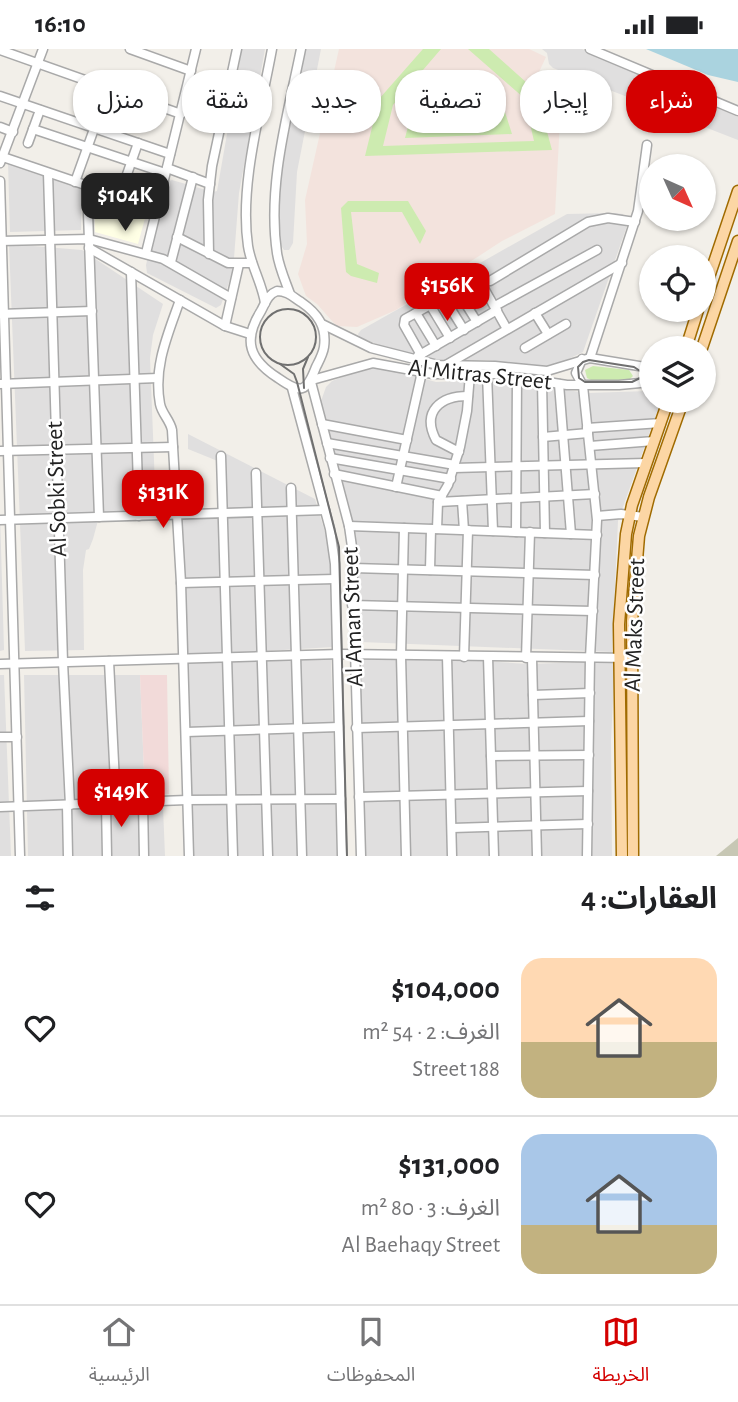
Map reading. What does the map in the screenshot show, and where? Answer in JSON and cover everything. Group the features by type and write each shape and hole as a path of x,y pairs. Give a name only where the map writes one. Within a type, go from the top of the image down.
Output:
{"main road":[{"path":"716,254 738,191"},
{"path":"706,336 738,241"},
{"path":"716,291 720,292"},
{"name":"Al Maks Street","path":"633,856 626,658 620,614 630,515 664,413"},
{"name":"Al Maks Street","path":"622,856 626,658 639,535 679,413"}],"street":[{"path":"43,49 1,158 156,209"},
{"path":"130,49 182,72"},
{"path":"191,70 196,49"},
{"path":"233,70 237,49"},
{"path":"265,303 252,264 247,230 248,187 272,49"},
{"path":"290,294 277,253 276,197 282,145 301,49"},
{"path":"590,49 738,111"},
{"path":"0,50 181,114"},
{"path":"0,96 73,122"},
{"path":"28,143 40,110"},
{"path":"146,253 182,110"},
{"path":"0,127 13,132"},
{"path":"33,129 131,162 210,184"},
{"path":"75,181 92,133"},
{"path":"107,133 170,154"},
{"path":"209,254 210,184 220,133"},
{"path":"119,197 138,143"},
{"path":"587,856 590,658 597,516 583,386 576,373 578,364 586,358 635,222 647,145"},
{"name":"Al Sobki Street","path":"48,173 68,856"},
{"path":"171,262 192,177"},
{"path":"0,181 4,451 10,520 20,856"},
{"path":"87,185 100,517"},
{"path":"421,355 403,323 405,319 473,282 490,281 588,222 608,218 635,222"},
{"path":"177,237 228,263 252,264"},
{"path":"1,241 50,240 89,243 146,253 171,262 231,298"},
{"path":"89,243 131,272 225,326 250,334"},
{"path":"411,360 597,250"},
{"path":"444,366 622,263"},
{"path":"225,326 239,264"},
{"path":"131,272 139,516"},
{"path":"481,283 507,329"},
{"path":"284,291 290,294 315,313 322,324 324,347 311,381 304,388 292,388 260,364 251,347 253,322 268,296 284,291"},
{"path":"457,291 477,322"},
{"path":"444,298 464,330"},
{"path":"180,300 162,353 158,378 161,408 171,425 173,447 181,583 189,856"},
{"path":"430,305 450,338"},
{"path":"2,314 92,311"},
{"path":"416,313 436,346"},
{"path":"535,313 548,334"},
{"name":"Al Mitras Street","path":"322,324 381,351 444,366 495,366 540,371 554,370 586,358 639,366"},
{"path":"524,348 566,324"},
{"path":"379,363 381,351"},
{"name":"Al Mitras Street","path":"311,381 366,363 379,363 445,376 486,374 583,386 639,383"},
{"path":"396,487 422,372"},
{"path":"430,570 440,499 459,452 470,374"},
{"path":"486,374 493,531"},
{"path":"516,532 517,377"},
{"path":"3,384 158,378"},
{"name":"Al Aman Street","path":"311,381 349,526 353,568 360,856"},
{"path":"542,381 544,533"},
{"path":"559,384 571,534"},
{"name":"Al Aman Street","path":"292,388 333,546 342,856"},
{"path":"459,452 436,440 430,425 431,416 447,398 468,396"},
{"path":"543,437 661,423"},
{"path":"322,424 407,440"},
{"path":"590,446 654,441"},
{"path":"327,443 455,466 646,463"},
{"path":"4,451 173,447"},
{"path":"220,456 233,856"},
{"path":"330,459 450,479"},
{"path":"256,473 268,856"},
{"path":"334,474 440,499 462,501 595,494"},
{"path":"291,488 302,856"},
{"path":"462,501 467,571 464,657"},
{"path":"0,520 325,510"},
{"path":"597,516 643,517"},
{"path":"349,526 597,535"},
{"path":"404,528 401,656 406,856"},
{"path":"530,532 529,658 533,695 537,856"},
{"path":"353,568 594,575"},
{"path":"181,583 335,579"},
{"path":"0,583 12,582"},
{"path":"352,605 593,611"},
{"path":"0,664 336,655 626,658"},
{"path":"447,656 452,856"},
{"path":"488,657 494,856"},
{"path":"109,661 116,803"},
{"path":"533,695 590,693"},
{"path":"356,728 589,721"},
{"path":"186,732 338,727"},
{"path":"0,737 17,737"},
{"path":"491,756 589,755"},
{"path":"359,797 588,791"},
{"path":"0,807 187,800 341,799"},
{"path":"143,802 144,856"},
{"path":"106,804 107,856"},
{"path":"452,828 588,824"}],"shaded area":[{"path":"242,49 265,49 261,70 238,70"},
{"path":"304,49 321,49 317,70 300,70"},
{"path":"339,49 529,49 546,57 540,70 520,70 520,133 559,133 555,214 502,241 396,310 357,327 337,326 306,296 298,274 307,244 305,200 320,133 381,133 381,70 334,70"},
{"path":"542,49 582,49 630,70 626,70 626,96 612,91 612,70 558,70 549,64 547,53"},
{"path":"717,108 738,117 738,140 717,132"},
{"path":"227,133 250,133 239,193 233,271 221,305 216,308 147,273 146,265 166,182 172,180 217,191"},
{"path":"289,133 305,133 297,172 293,243 289,250 284,250 280,244 279,188"},
{"path":"8,162 82,189 81,230 10,232"},
{"path":"94,193 147,211 138,244 95,232"},
{"path":"567,214 623,214 628,223 583,352 541,367 487,360 438,361 399,353 359,337 361,330"},
{"path":"9,244 82,250 163,304 153,335 150,358 156,512 100,513 93,539 86,550 83,570 84,650 25,651"},
{"path":"374,365 436,382 492,380 588,393 639,391 639,413 657,413 618,521 612,652 361,642 356,535 349,523 321,401 326,387 332,381"},
{"path":"188,434 315,499 328,542 333,647 185,656 180,517 224,514 225,464 188,449"},
{"path":"0,514 4,650 0,651"},
{"path":"358,658 450,659 529,664 615,661 611,740 612,856 363,856"},
{"path":"331,659 337,856 191,856 186,662"},
{"path":"0,675 4,675 11,856 0,856"},
{"path":"24,675 140,675 145,796 136,806 163,807 165,856 28,856"},
{"path":"140,675 167,675 169,794 145,796"},
{"path":"738,838 738,856 716,856"}],"green space":[{"path":"423,49 441,49 423,70 405,70"},
{"path":"468,49 489,49 520,77 520,94 506,82 506,70 492,70"},
{"path":"395,81 395,103 383,146 534,141 532,133 547,133 552,150 365,156 371,133 381,133 381,97"},
{"path":"506,115 512,134 405,138 406,133 506,133"},
{"path":"348,201 408,201 426,231 420,244 402,212 351,212 357,264 379,273 377,283 346,272 341,208"},
{"path":"593,366 629,370 633,376 629,380 591,380 587,378 585,370"}],"water":[{"path":"646,49 738,49 738,82 717,77 717,70 696,70"}],"tram line":[{"path":"282,309 294,309 308,317 316,331 316,337 314,348 308,357 294,365 282,365 265,353 260,343 260,331 272,314 282,309"},
{"path":"304,388 303,369 308,357"},
{"path":"589,360 634,367 646,375 632,382 585,382 579,378 578,367 589,360"},
{"path":"280,364 294,374 297,382 339,547 347,856"}]}
